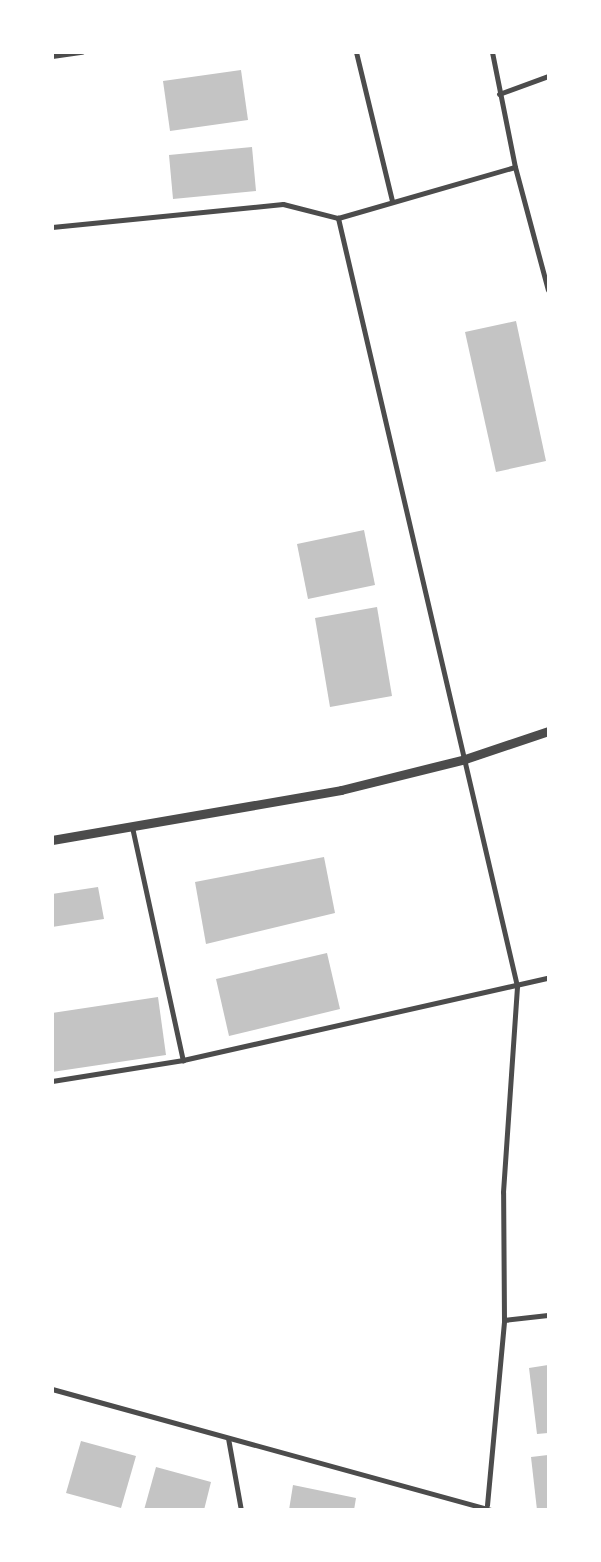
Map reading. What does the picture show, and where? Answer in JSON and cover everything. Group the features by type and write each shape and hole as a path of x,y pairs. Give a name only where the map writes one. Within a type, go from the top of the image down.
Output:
{"street":[{"path":"52,56 82,52"},
{"path":"356,52 392,201"},
{"path":"492,52 499,94 516,167 548,290"},
{"path":"499,94 548,76"},
{"path":"52,227 283,204 338,218 516,167"},
{"path":"338,218 517,986 504,1192 504,1320 487,1505"},
{"path":"52,840 341,790 465,759 548,731"},
{"path":"132,826 183,1060"},
{"path":"52,1081 183,1060 548,978"},
{"path":"504,1320 548,1316"},
{"path":"52,1388 228,1438 487,1505 491,1510"},
{"path":"228,1438 240,1510"}],"building":[{"path":"241,70 248,120 170,131 163,81"},
{"path":"252,147 256,191 173,199 169,155"},
{"path":"516,321 546,461 496,472 465,332"},
{"path":"364,530 375,585 308,599 297,544"},
{"path":"377,607 392,696 330,707 315,618"},
{"path":"324,857 335,913 206,944 195,882"},
{"path":"98,887 104,919 52,927 52,894"},
{"path":"327,953 340,1009 229,1036 216,979"},
{"path":"158,997 166,1055 52,1072 52,1013"},
{"path":"548,1365 548,1433 537,1434 529,1368"},
{"path":"81,1441 136,1456 121,1508 66,1493"},
{"path":"548,1455 548,1510 537,1510 531,1457"},
{"path":"156,1467 211,1482 204,1510 144,1510"},
{"path":"293,1485 356,1498 354,1510 289,1510"}]}
